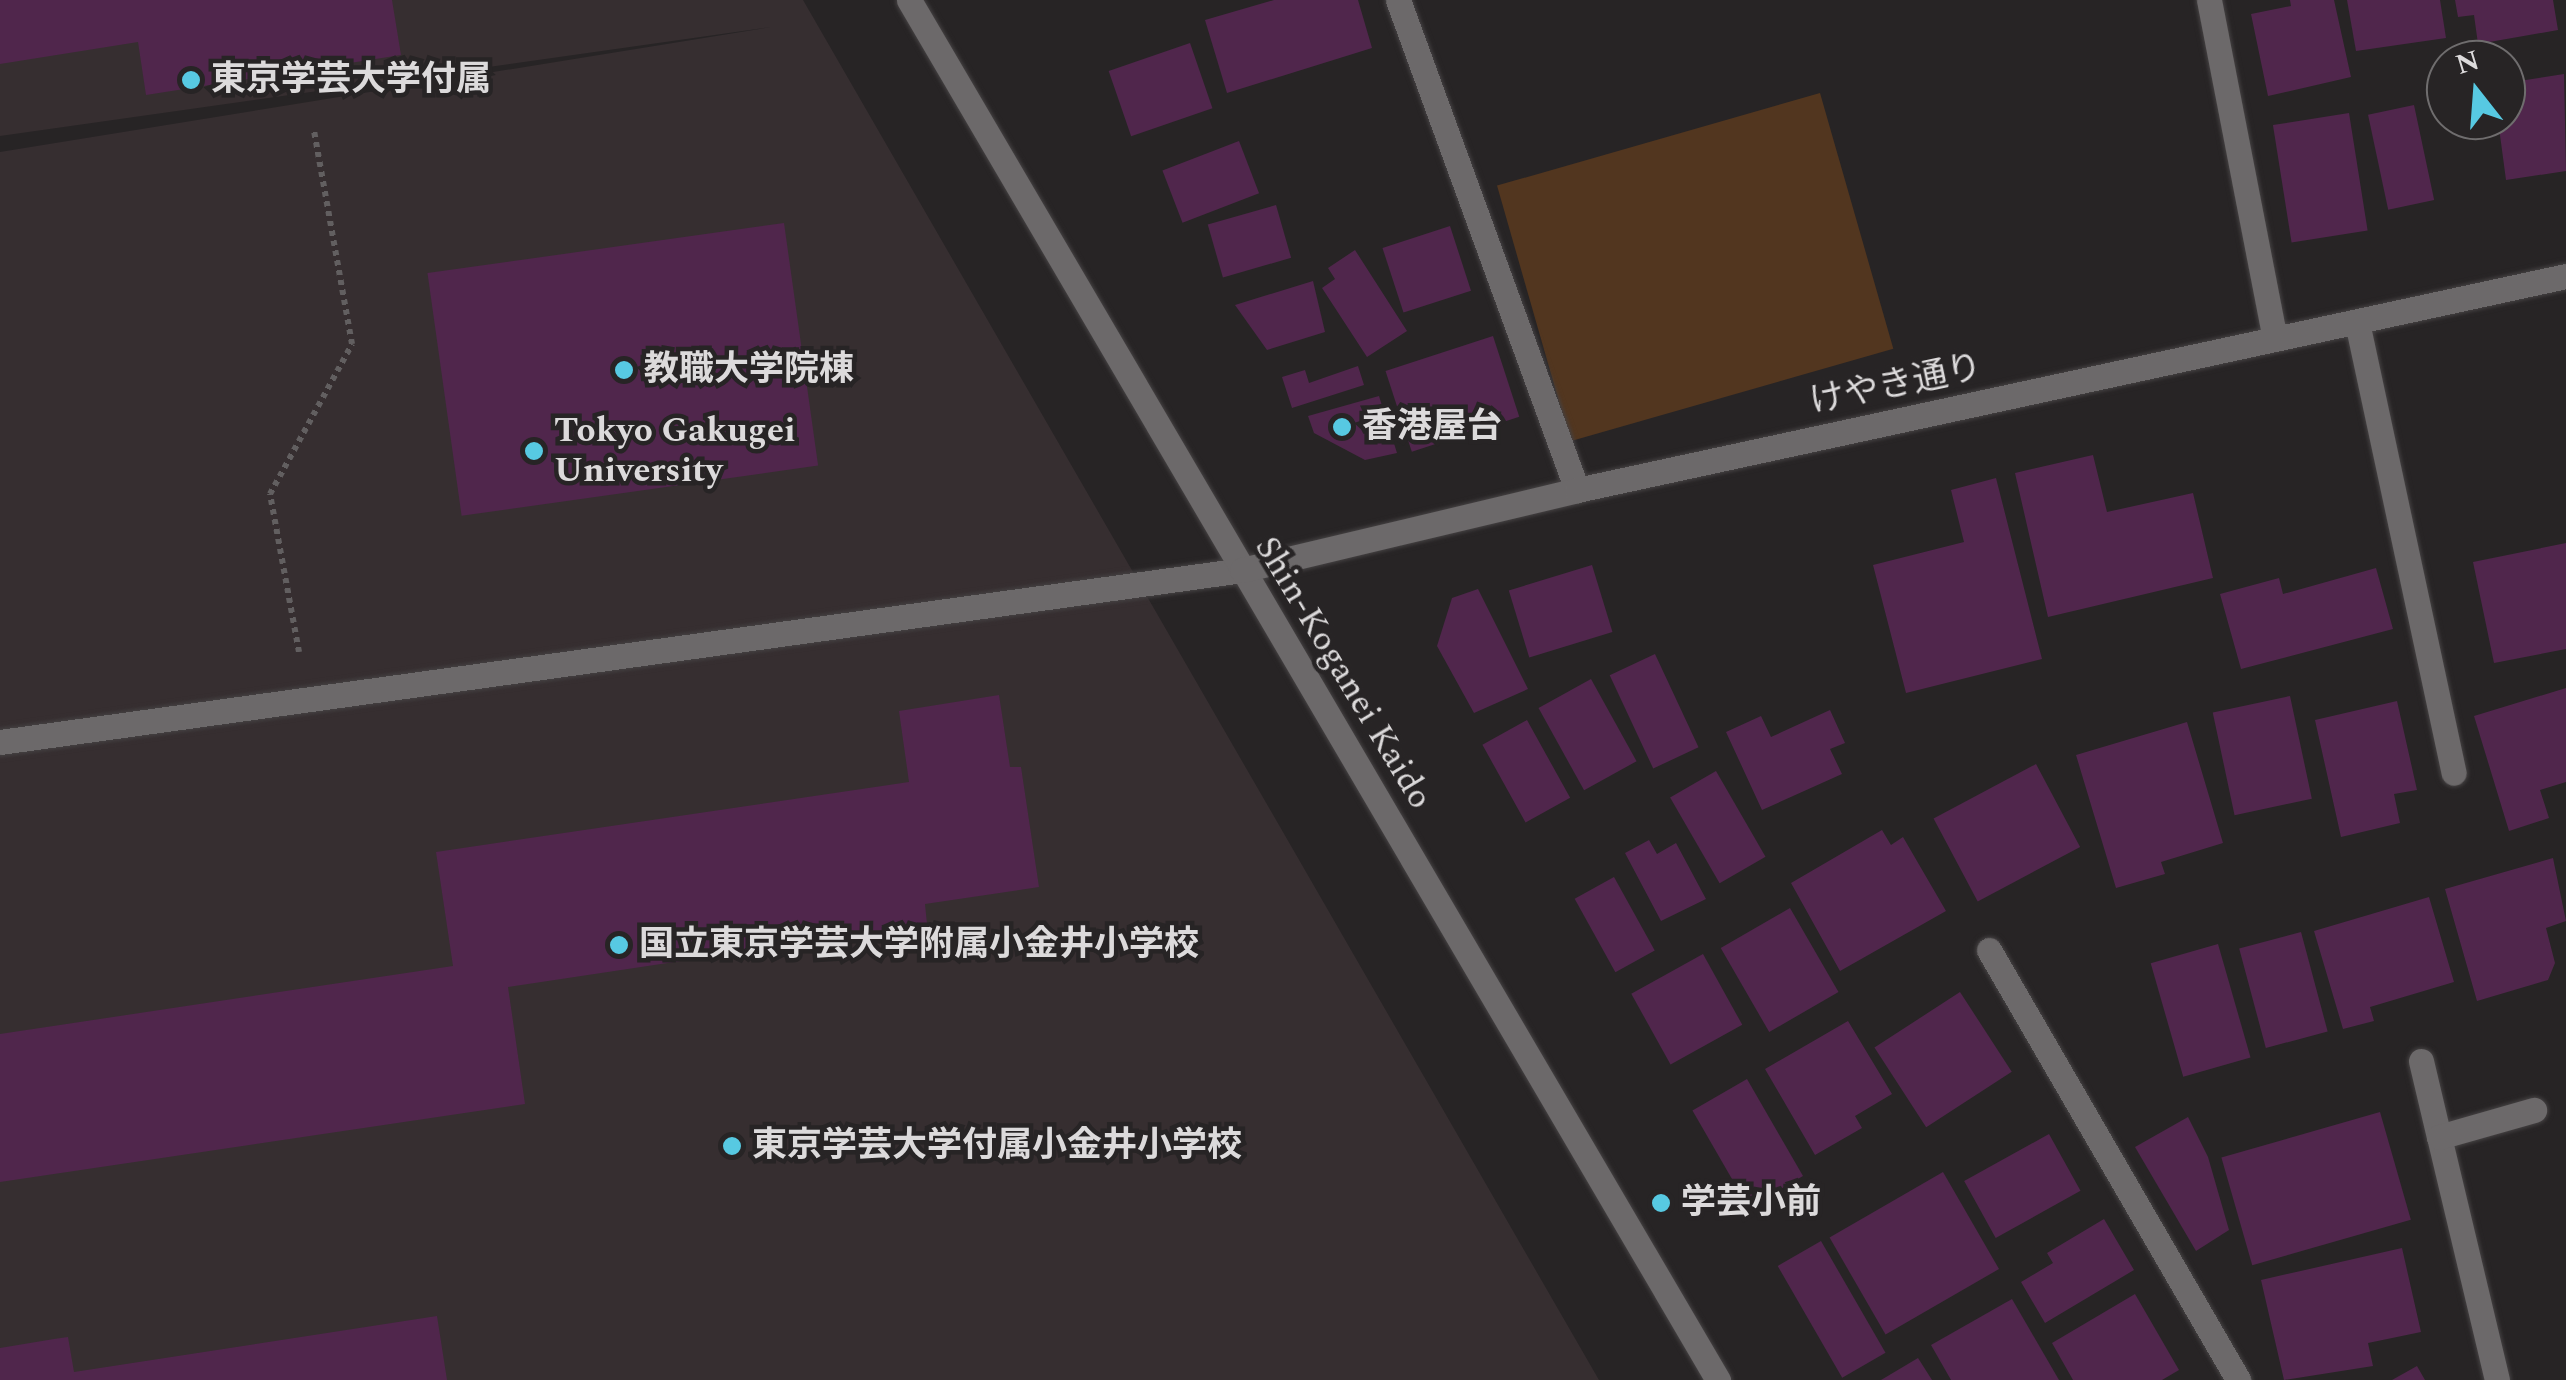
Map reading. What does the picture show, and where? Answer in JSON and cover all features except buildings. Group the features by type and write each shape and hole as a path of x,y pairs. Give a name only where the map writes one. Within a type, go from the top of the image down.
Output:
{"main road":[{"name":"Shin-Koganei Kaido","path":"910,0 1718,1380"},
{"path":"1398,0 1576,490"},
{"path":"2209,0 2275,338"},
{"name":"けやき通り","path":"0,742 1242,570 1576,490 2566,276"},
{"path":"2357,322 2454,774"},
{"path":"1989,950 2238,1380"},
{"path":"2421,1061 2496,1380"},
{"path":"2439,1138 2534,1110"}],"path":[{"path":"308,699 270,494 352,344 314,130"}],"shaded area":[{"path":"0,0 803,0 1599,1380 0,1380 0,152 771,27 0,136"},
{"path":"1820,93 1893,349 1570,441 1497,186"}],"place":[{"name":"東京学芸大学付属","path":"191,80"},
{"name":"教職大学院棟","path":"624,370"},
{"name":"香港屋台","path":"1342,427"},
{"name":"Tokyo Gakugei University","path":"534,451"},
{"name":"国立東京学芸大学附属小金井小学校","path":"619,945"},
{"name":"東京学芸大学付属小金井小学校","path":"732,1146"},
{"name":"学芸小前","path":"1661,1203"}]}
